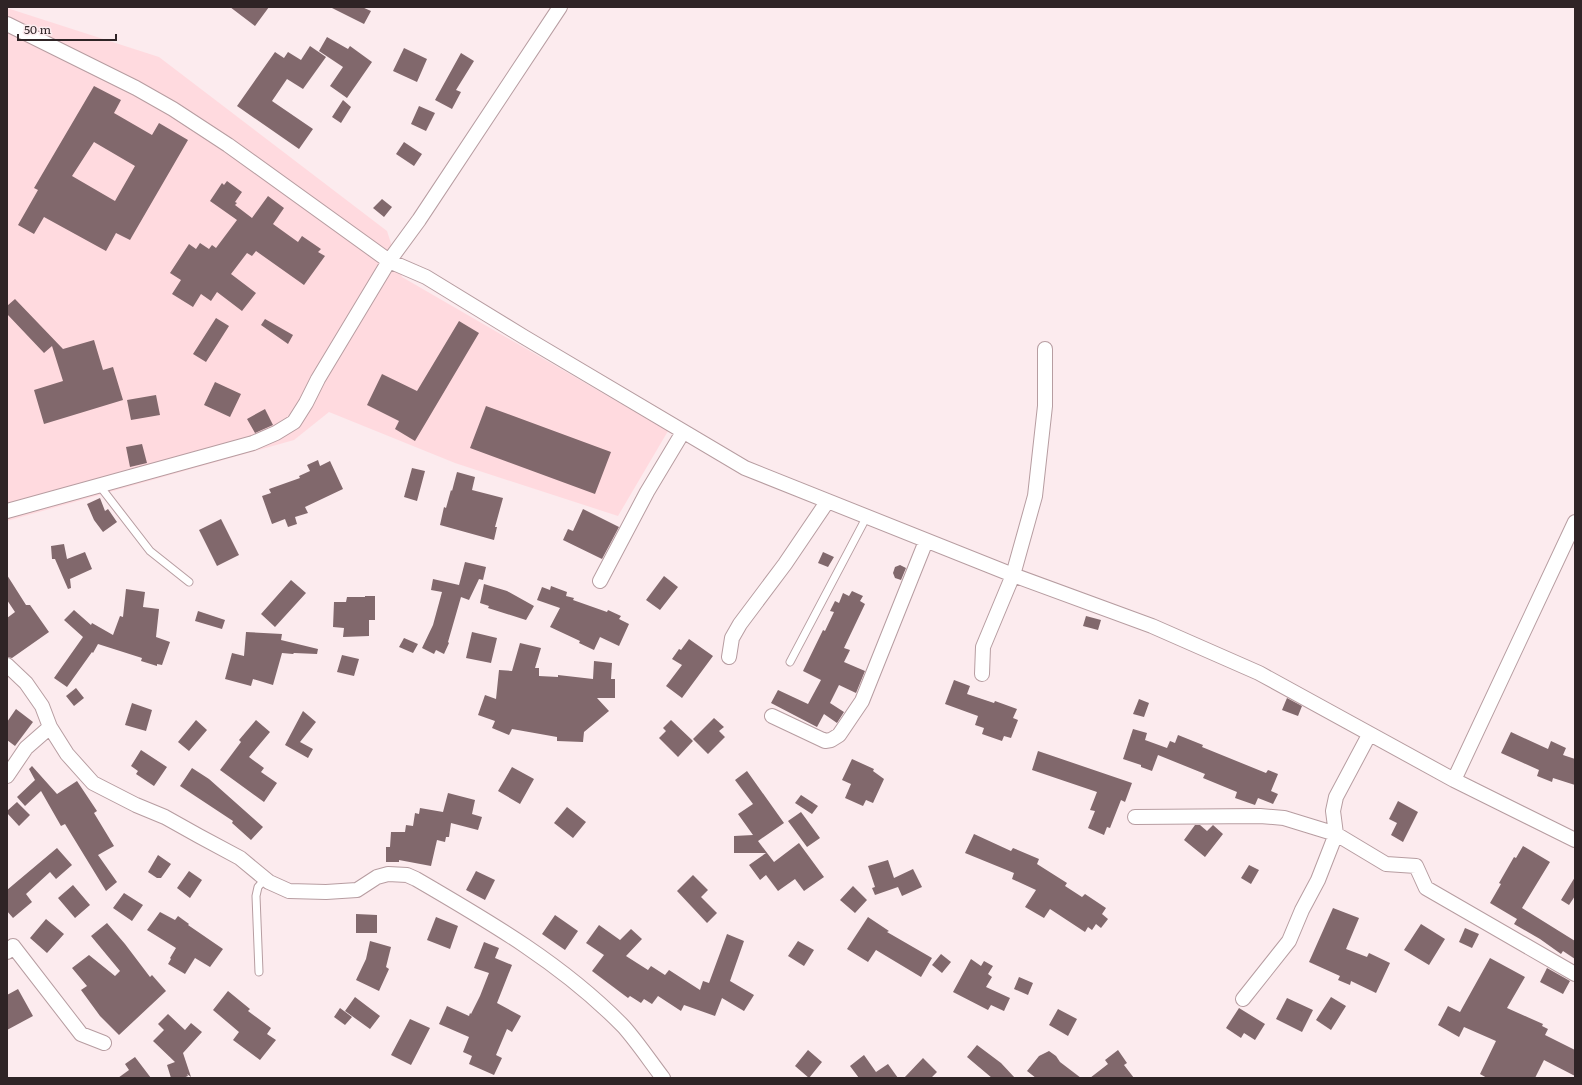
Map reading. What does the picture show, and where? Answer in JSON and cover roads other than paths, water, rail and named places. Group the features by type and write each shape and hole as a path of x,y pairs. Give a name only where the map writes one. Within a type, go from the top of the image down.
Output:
{"street":[{"path":"7,511 253,443 276,433 294,422 389,261 420,220 560,7"},
{"path":"7,24 136,88 173,109 228,145 389,261 426,277 745,468 821,498 827,502 866,518 1012,575 1152,626 1252,670 1454,780 1575,840"},
{"path":"982,674 983,647 1012,575 1035,496 1045,406 1045,349"},
{"path":"600,581 647,492 683,432"},
{"path":"728,657 732,638 740,624 785,564 827,502"},
{"path":"1454,780 1575,522"},
{"path":"772,716 825,741 831,740 839,735 862,701 926,541"},
{"path":"7,665 26,684 42,706 50,727 67,754 93,784 165,817 240,858 265,879 289,891 326,892 357,890 377,877 388,874 407,875 416,879 484,918 537,953 587,992 625,1028 663,1078"},
{"path":"7,776 26,748 50,727"},
{"path":"1243,999 1289,942 1302,910 1318,880 1336,834 1333,811 1336,797 1369,735"},
{"path":"1135,817 1260,816 1284,818 1336,834 1386,864 1416,866 1426,888 1575,974"},
{"path":"7,952 13,946 81,1034 104,1043"}],"lane":[{"path":"99,485 150,551 189,582"},
{"path":"790,662 866,518"},
{"path":"258,972 256,896 258,887 265,879"}]}
